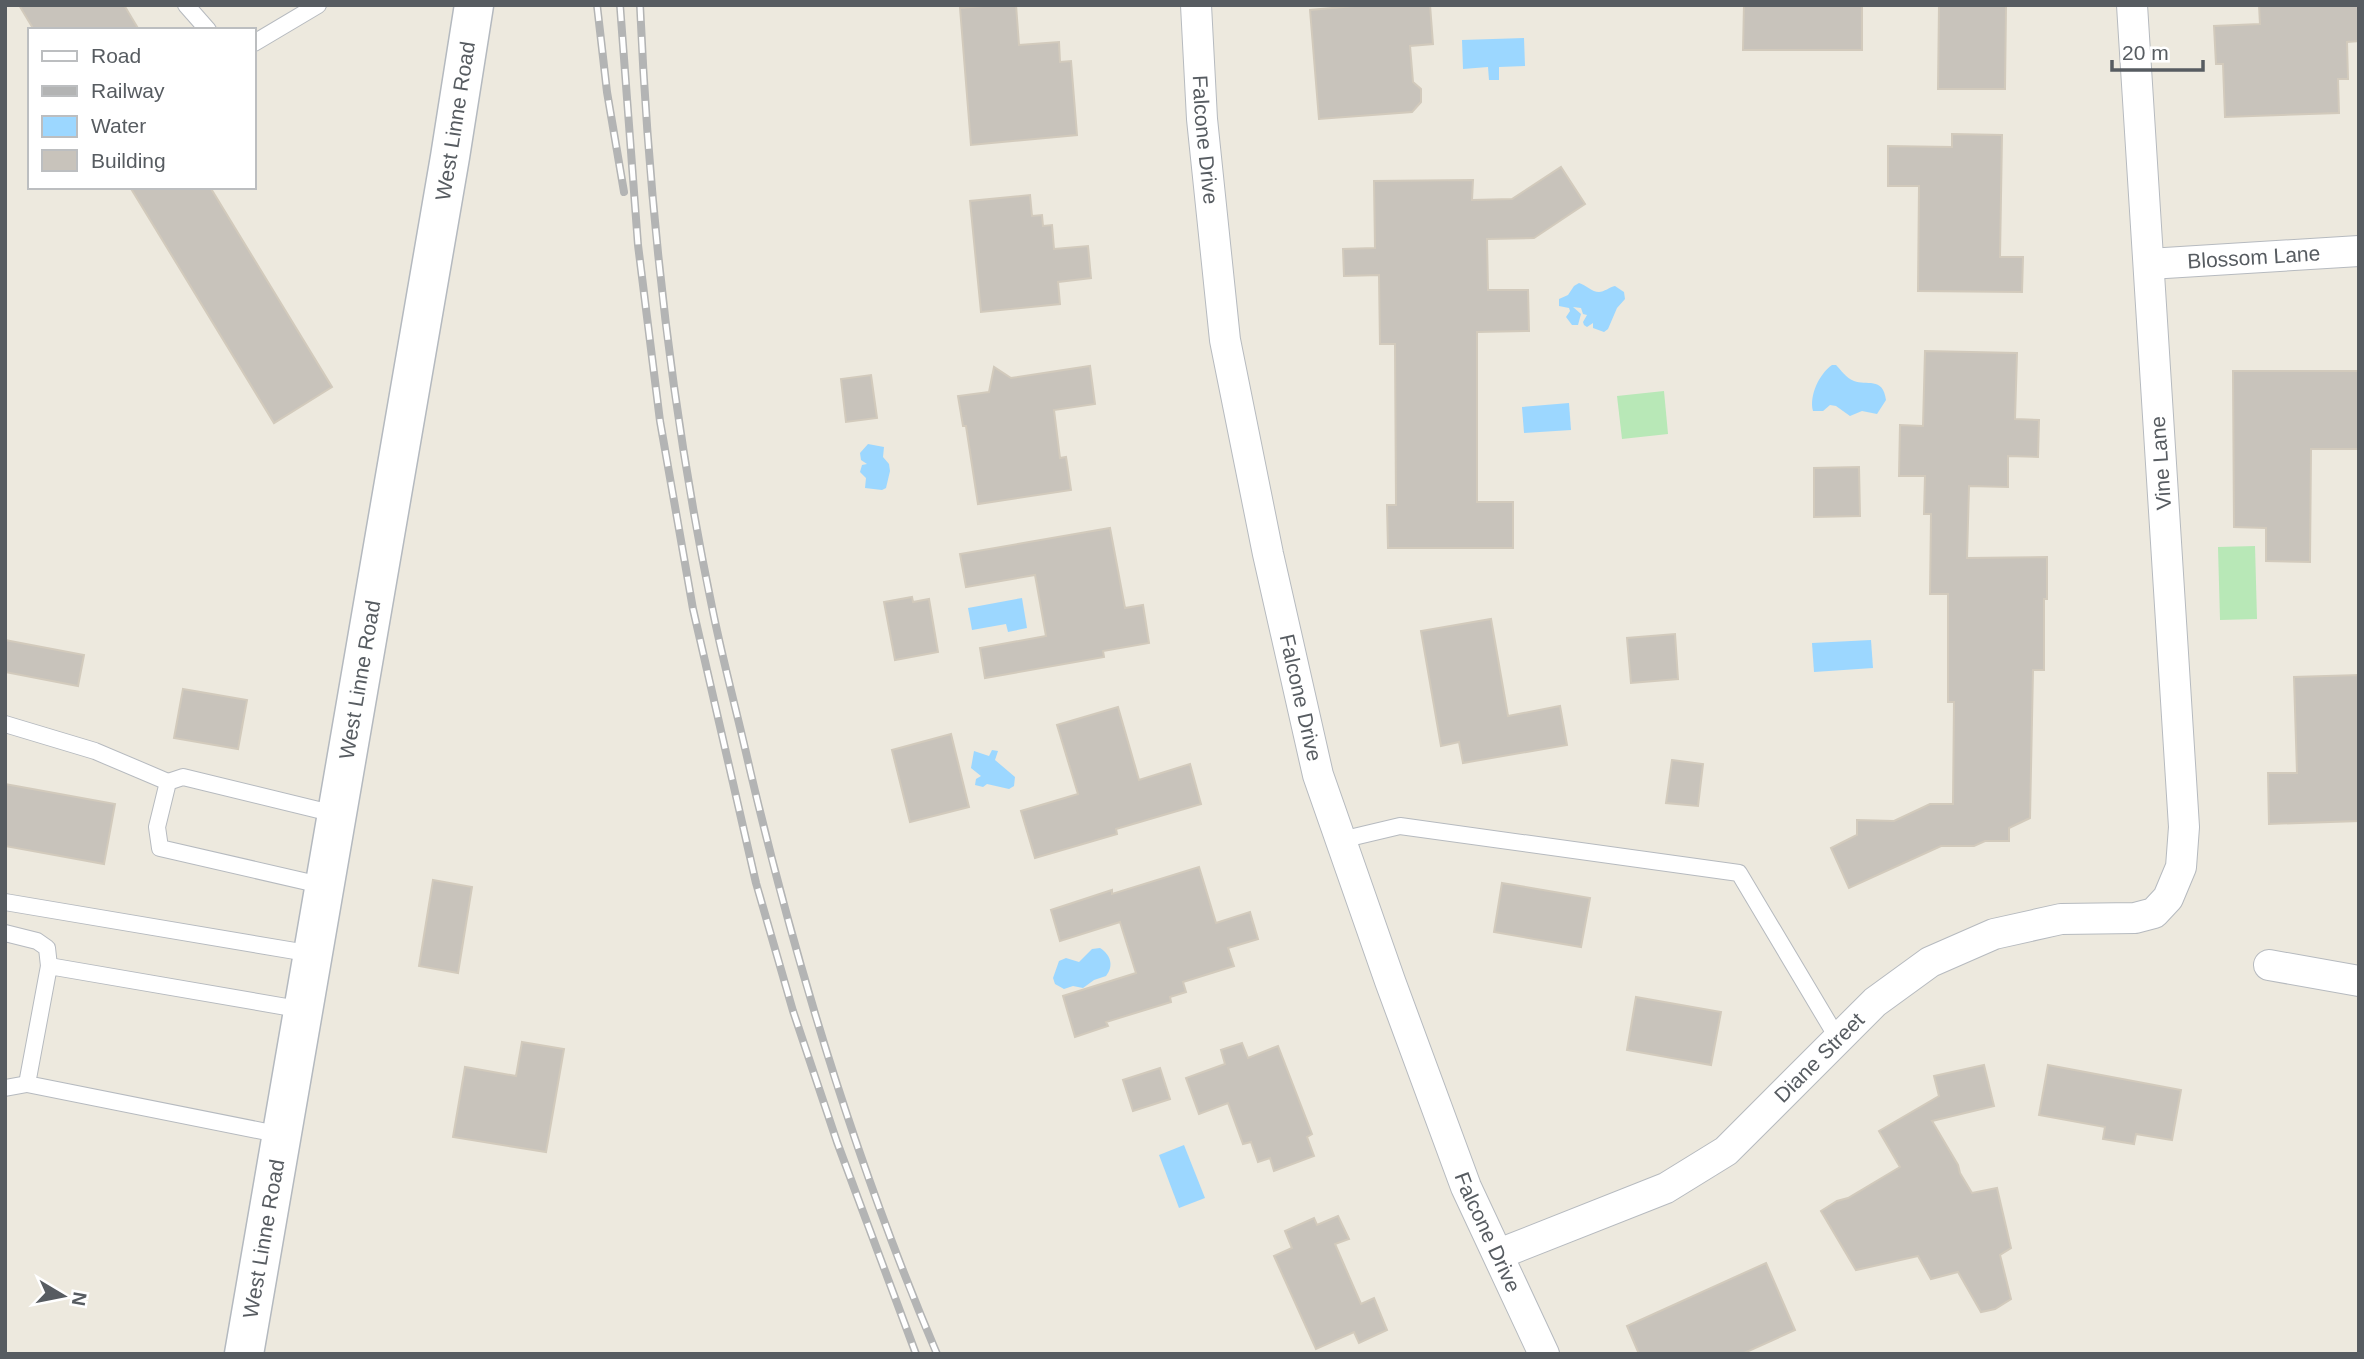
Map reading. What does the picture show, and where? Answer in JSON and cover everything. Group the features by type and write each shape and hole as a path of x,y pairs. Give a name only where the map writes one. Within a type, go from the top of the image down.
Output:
{"street":[{"name":"West Linne Road","path":"244,1354 474,5"},
{"name":"Falcone Drive","path":"1196,5 1202,119 1225,340 1268,554 1318,775 1466,1187 1544,1354"},
{"name":"Vine Lane","path":"2132,5 2184,827 2181,867 2168,898 2154,913"},
{"name":"Blossom Lane","path":"2149,264 2359,251"},
{"name":"Diane Street","path":"1499,1254 1666,1188 1726,1150 1875,1002 1930,962 1994,934 2061,919 2135,918 2154,913"},
{"path":"2269,965 2359,981"}],"lane":[{"path":"186,5 206,28"},
{"path":"256,42 318,5"},
{"path":"5,724 96,751 169,782 183,777 335,814"},
{"path":"169,782 157,827 160,848 325,886"},
{"path":"1341,840 1400,826 1738,873 1838,1039"},
{"path":"5,902 313,954"},
{"path":"5,933 37,941 47,948 50,966 27,1084"},
{"path":"50,966 304,1010"},
{"path":"5,1088 27,1084 282,1135"}],"green space":[{"path":"1664,391 1668,434 1622,439 1617,396"},
{"path":"2255,546 2257,619 2220,620 2218,547"}],"water":[{"path":"1524,38 1525,66 1499,67 1499,80 1489,80 1488,67 1463,69 1462,40"},
{"path":"1579,283 1596,292 1615,286 1624,292 1625,299 1604,332 1593,328 1593,323 1587,327 1584,325 1587,315 1583,314 1581,308 1573,307 1581,314 1578,325 1572,325 1566,317 1569,308 1559,306 1559,299 1568,295"},
{"path":"1832,365 1836,365 1854,381 1873,383 1881,388 1886,400 1877,414 1862,411 1850,416 1830,405 1823,411 1813,411 1812,399 1816,386"},
{"path":"1569,403 1571,430 1524,433 1522,407"},
{"path":"868,444 884,447 883,457 889,464 890,471 886,488 882,490 865,488 866,478 860,472 862,465 867,464 861,460 860,453"},
{"path":"1022,598 1027,628 1008,632 1006,624 972,630 968,608"},
{"path":"1871,640 1873,668 1814,672 1812,643"},
{"path":"992,750 998,751 995,760 1015,777 1014,786 1009,789 987,784 983,787 975,785 976,779 981,776 971,768 974,751 989,756"},
{"path":"1100,948 1110,961 1106,976 1083,988 1073,986 1064,989 1055,984 1053,978 1059,961 1066,958 1079,962 1092,949"},
{"path":"1184,1145 1205,1198 1179,1208 1159,1155"}],"building":[{"path":"19,5 124,5 138,28 33,28"},
{"path":"1016,5 1019,45 1059,42 1060,62 1071,61 1077,135 971,145 960,8"},
{"path":"1366,5 1430,5 1433,44 1410,46 1413,82 1421,89 1421,102 1412,112 1319,119 1310,10"},
{"path":"1744,5 1862,5 1862,50 1743,50"},
{"path":"1939,5 2006,5 2005,89 1938,89"},
{"path":"2259,5 2359,5 2359,41 2347,42 2348,79 2338,79 2339,113 2225,117 2223,64 2216,64 2214,26 2260,24"},
{"path":"1952,134 2002,135 2000,257 2023,257 2022,292 1918,291 1919,186 1888,186 1888,146 1952,147"},
{"path":"1561,167 1585,204 1534,238 1487,239 1488,290 1528,290 1529,331 1477,332 1477,502 1513,502 1513,548 1388,548 1387,505 1396,505 1395,344 1380,344 1379,275 1344,276 1343,249 1375,248 1374,181 1473,180 1472,200 1512,199"},
{"path":"131,189 211,189 332,387 274,423"},
{"path":"1030,195 1032,216 1042,215 1043,226 1052,225 1054,249 1088,246 1091,278 1058,282 1060,304 981,312 970,201"},
{"path":"1925,351 2017,353 2015,419 2039,420 2038,457 2008,456 2008,487 1969,486 1967,558 2047,557 2044,670 2033,670 2030,818 2009,828 2009,841 1985,841 1974,846 1941,846 1849,888 1831,848 1857,835 1857,820 1894,821 1930,804 1953,804 1954,702 1948,702 1948,594 1930,594 1931,514 1924,514 1925,476 1899,476 1900,425 1923,426"},
{"path":"1090,366 1095,404 1054,410 1060,458 1066,457 1071,490 978,504 966,426 963,426 958,396 989,392 994,367 1011,378"},
{"path":"2233,371 2359,371 2359,449 2311,449 2310,562 2266,561 2266,528 2234,527"},
{"path":"871,375 877,418 846,422 841,379"},
{"path":"1859,467 1860,516 1814,517 1814,468"},
{"path":"1110,528 1125,608 1143,605 1149,643 1103,651 1104,657 985,678 980,648 1046,636 1035,575 966,587 960,554"},
{"path":"912,597 913,602 929,599 938,652 895,660 884,602"},
{"path":"1491,619 1508,716 1560,706 1567,745 1463,763 1459,742 1441,746 1421,631"},
{"path":"1675,634 1678,679 1631,683 1627,638"},
{"path":"5,640 84,655 78,686 5,672"},
{"path":"2359,675 2359,821 2269,824 2268,773 2297,773 2294,677"},
{"path":"183,689 247,700 238,749 174,738"},
{"path":"1118,707 1139,780 1190,764 1201,804 1116,829 1117,834 1035,858 1021,811 1078,794 1057,725"},
{"path":"951,734 969,807 910,822 892,750"},
{"path":"1672,760 1703,764 1698,806 1666,803"},
{"path":"5,784 115,804 104,864 5,846"},
{"path":"1199,867 1216,923 1250,912 1258,939 1228,948 1234,966 1183,982 1186,992 1170,997 1171,1002 1106,1022 1108,1026 1075,1037 1063,996 1136,973 1120,922 1060,941 1051,910 1112,890 1112,894"},
{"path":"433,880 472,887 458,973 419,966"},
{"path":"1502,883 1590,898 1581,947 1494,932"},
{"path":"1636,997 1721,1012 1711,1065 1627,1050"},
{"path":"522,1042 564,1049 546,1152 453,1137 465,1067 516,1076"},
{"path":"1242,1043 1248,1058 1278,1046 1312,1134 1307,1137 1314,1156 1274,1171 1270,1158 1258,1162 1251,1142 1243,1144 1228,1103 1199,1114 1186,1078 1225,1064 1221,1050"},
{"path":"1984,1065 1994,1106 1932,1121 1972,1193 1997,1188 2011,1248 2000,1255 2011,1299 1995,1309 1981,1312 1958,1272 1931,1279 1918,1256 1856,1270 1821,1211 1900,1167 1879,1131 1939,1096 1934,1076"},
{"path":"2048,1065 2181,1090 2172,1140 2136,1134 2134,1144 2103,1139 2105,1127 2039,1115"},
{"path":"1160,1068 1170,1099 1133,1111 1123,1080"},
{"path":"1338,1216 1349,1239 1335,1244 1361,1304 1374,1298 1387,1330 1359,1343 1354,1332 1316,1349 1274,1256 1292,1248 1285,1231 1314,1218 1317,1225"},
{"path":"1766,1263 1795,1330 1742,1354 1639,1354 1627,1326"}],"railway":[{"path":"597,5 607,92 624,192"},
{"path":"620,5 638,245 660,421 693,609 756,883 793,1011 837,1142 916,1354"},
{"path":"640,5 649,157 664,308 685,458 716,628 768,845 831,1066 881,1211 937,1354"}]}
